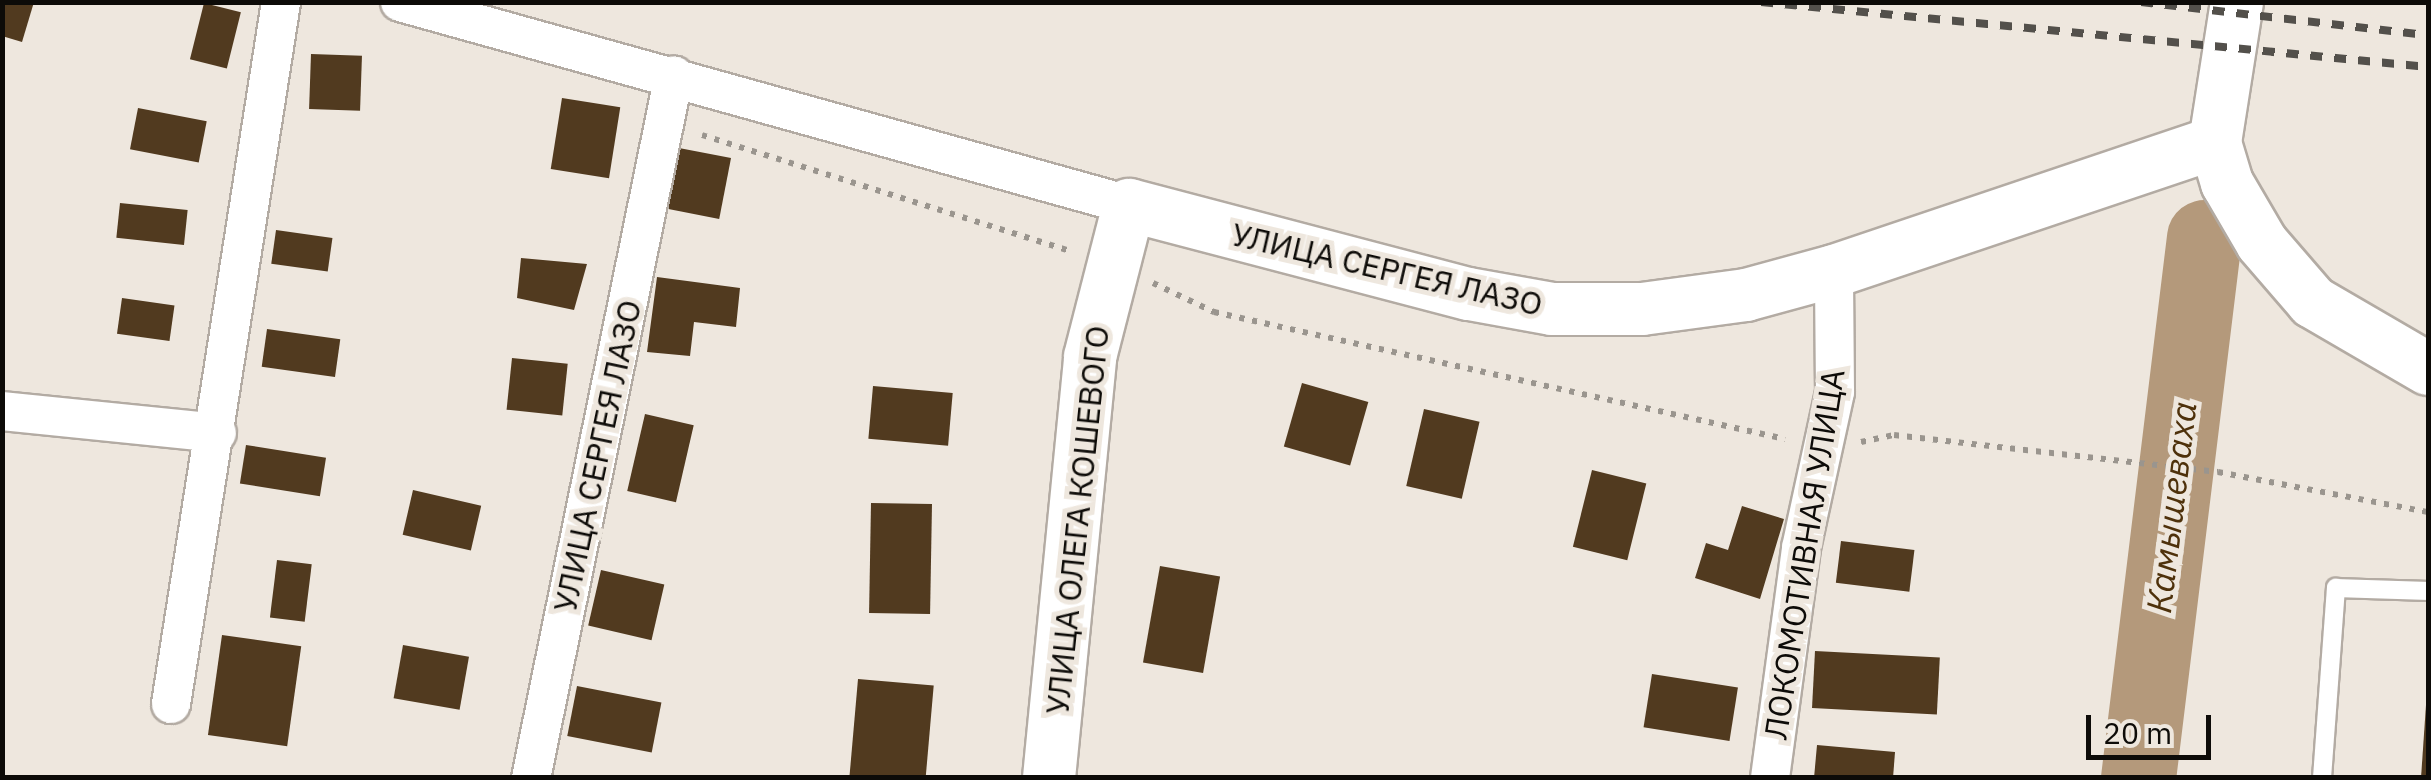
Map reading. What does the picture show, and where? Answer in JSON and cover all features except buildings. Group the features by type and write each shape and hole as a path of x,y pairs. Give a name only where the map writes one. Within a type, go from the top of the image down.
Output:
{"street":[{"path":"171,704 217,434 282,2"},
{"name":"УЛИЦА СЕРГЕЯ ЛАЗО","path":"400,2 674,75 1130,206 1552,309 1642,309 1746,295 1834,271 2215,143"},
{"path":"2237,2 2215,143 2262,243 2313,302 2428,369"},
{"name":"УЛИЦА СЕРГЕЯ ЛАЗО","path":"531,778 674,75"},
{"name":"УЛИЦА ОЛЕГА КОШЕВОГО","path":"1049,778 1090,357 1130,206"},
{"name":"ЛОКОМОТИВНАЯ УЛИЦА","path":"1770,778 1801,548 1827,449 1834,271"},
{"path":"2,411 217,434"}],"lane":[{"path":"2322,778 2336,588 2428,592"}],"path":[{"path":"664,124 1112,264 1214,312 1827,449 1894,435 2218,472 2428,512"}],"waterway":[{"name":"Камышеваха","path":"2138,778 2204,237"}],"railway":[{"path":"1761,2 2428,67"},
{"path":"2141,2 2428,35"}]}
